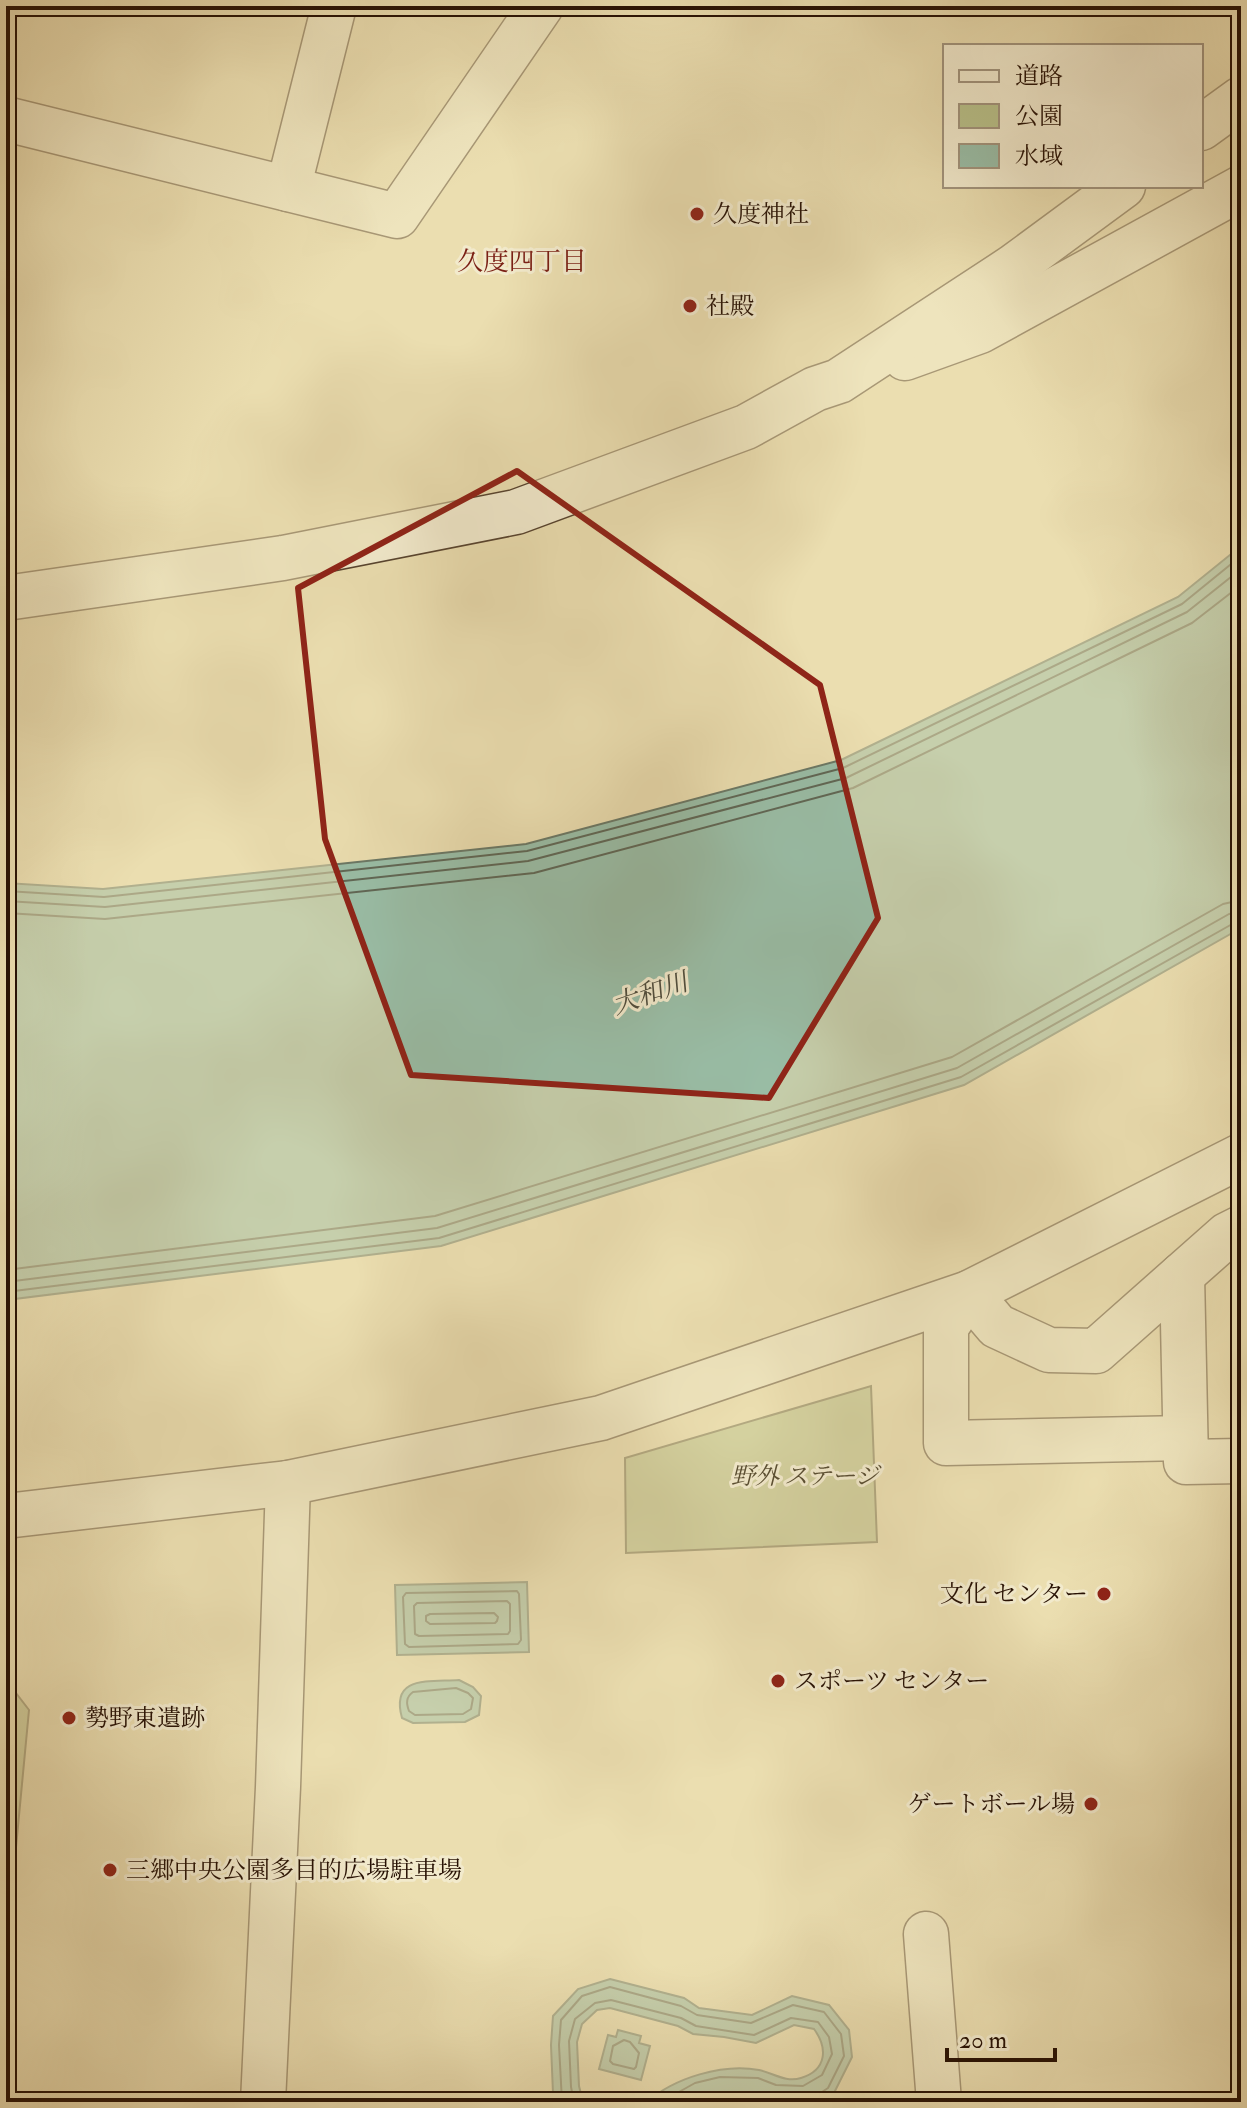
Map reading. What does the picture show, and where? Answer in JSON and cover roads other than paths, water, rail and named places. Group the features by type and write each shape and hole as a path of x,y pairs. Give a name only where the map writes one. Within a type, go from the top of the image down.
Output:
{"street":[{"path":"288,189 334,6"},
{"path":"6,119 397,216 541,6"},
{"path":"1203,127 1241,99"},
{"path":"839,381 1013,267 1120,188"},
{"path":"6,598 283,558 516,512 746,427 815,389 980,331 1241,188"},
{"path":"6,1516 288,1483 601,1418 969,1293 1241,1156"},
{"path":"969,1293 997,1326 1049,1350 1096,1351 1227,1235 1241,1228"},
{"path":"1182,1275 1186,1462 1241,1461"},
{"path":"969,1293 946,1327 946,1443 1185,1438"},
{"path":"263,2102 288,1483"},
{"path":"926,1934 939,2102"}],"water":[{"name":"大和川","path":"1241,546 1241,928 964,1085 441,1246 6,1300 6,883 103,889 526,844 841,760 1178,597"},
{"path":"527,1582 529,1652 397,1655 395,1585"},
{"path":"459,1680 473,1687 481,1696 479,1715 465,1722 413,1723 402,1718 400,1704 407,1688 425,1682"},
{"path":"610,1979 684,1998 699,2008 752,2015 792,1996 829,2005 849,2030 852,2057 833,2095 816,2102 767,2102 754,2098 647,2102 685,2079 715,2071 745,2068 785,2078 801,2078 816,2070 820,2064 822,2044 814,2029 794,2025 756,2043 693,2034 678,2026 610,2008 597,2010 582,2024 577,2042 583,2102 555,2102 551,2045 553,2016 578,1989"},
{"path":"618,2030 641,2036 639,2043 650,2046 641,2080 599,2069 608,2035 616,2037"}],"place":[{"name":"久度神社","path":"697,214"},
{"name":"社殿","path":"690,306"},
{"name":"文化 センター","path":"1104,1594"},
{"name":"スポーツ センター","path":"778,1681"},
{"name":"勢野東遺跡","path":"69,1718"},
{"name":"ゲートボール場","path":"1091,1804"},
{"name":"三郷中央公園多目的広場駐車場","path":"110,1870"}],"district":[{"name":"久度四丁目","path":"522,262"}],"park label":[{"name":"野外 ステージ","path":"805,1476"}]}
